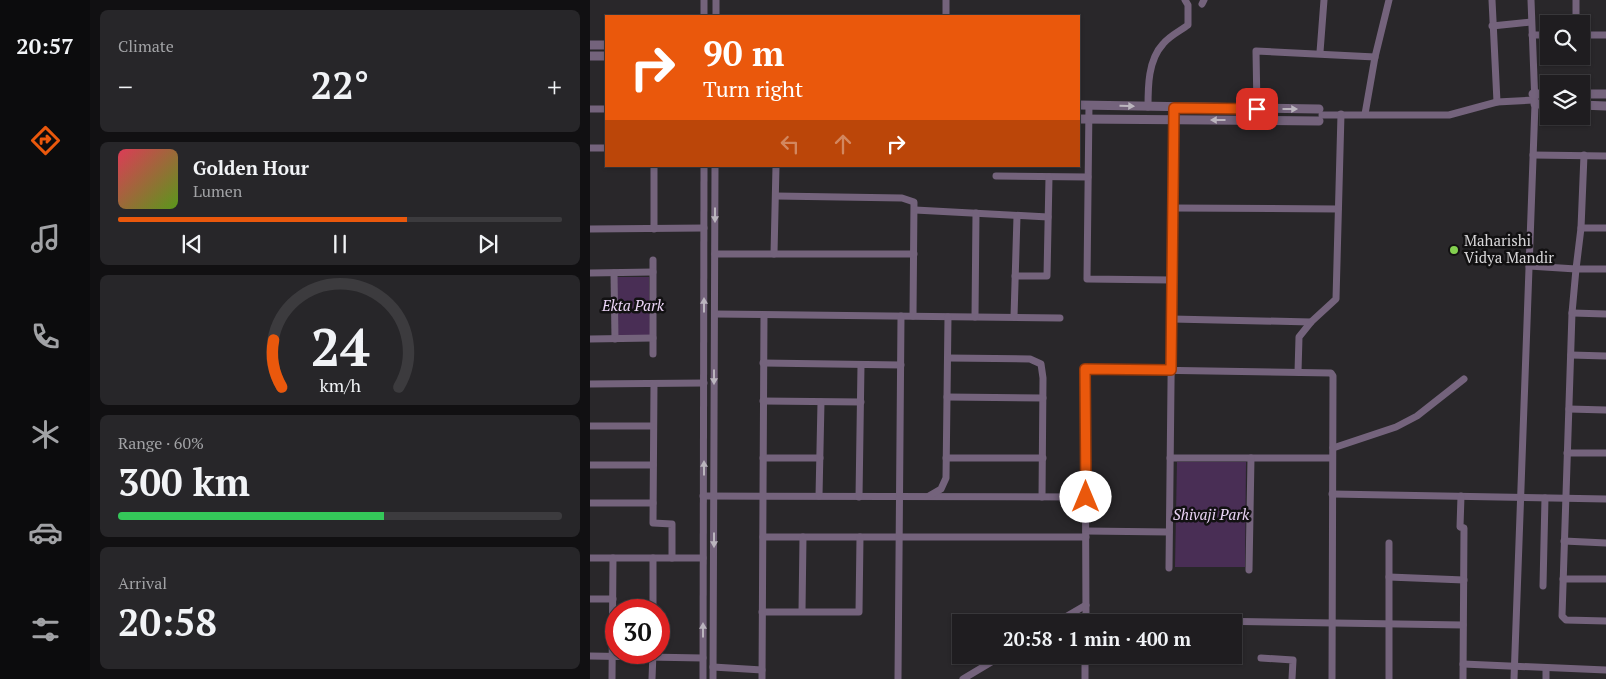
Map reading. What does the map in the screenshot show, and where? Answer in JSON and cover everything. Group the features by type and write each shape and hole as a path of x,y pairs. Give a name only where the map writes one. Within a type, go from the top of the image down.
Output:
{"street":[{"path":"704,0 704,15"},
{"path":"716,0 716,15"},
{"path":"946,0 946,15"},
{"path":"1148,107 1148,83 1154,60 1163,44 1188,25 1188,5 1185,0"},
{"path":"1320,52 1324,0"},
{"path":"1366,114 1375,57 1389,0"},
{"path":"1492,0 1497,102"},
{"path":"1514,679 1533,155 1534,99 1531,0"},
{"path":"1576,0 1576,15"},
{"path":"1492,26 1531,22"},
{"path":"1532,35 1540,35"},
{"path":"1590,35 1606,35"},
{"path":"590,45 605,44"},
{"path":"1257,109 1256,51 1320,52 1375,57"},
{"path":"590,56 605,56"},
{"path":"1590,94 1606,94"},
{"path":"1080,119 1174,120 1340,114 1449,115 1497,102 1540,97"},
{"path":"1534,99 1540,101"},
{"path":"1080,105 1257,109 1320,115"},
{"path":"1089,105 1087,279 1172,280"},
{"path":"1590,105 1606,106"},
{"path":"1169,568 1174,108"},
{"path":"590,109 605,109"},
{"path":"1298,372 1300,337 1312,322 1336,299 1340,114"},
{"path":"590,148 605,148"},
{"path":"1533,155 1606,156"},
{"path":"1584,155 1581,228 1572,313 1562,616 1566,620 1606,621"},
{"path":"654,167 654,229"},
{"path":"703,679 704,167"},
{"path":"713,679 715,167"},
{"path":"774,254 776,167"},
{"path":"996,176 1088,177"},
{"path":"1015,276 1047,276 1049,177"},
{"path":"776,196 902,198 914,202 913,316"},
{"path":"1173,208 1338,210"},
{"path":"915,210 1048,217"},
{"path":"975,317 976,213"},
{"path":"1014,317 1017,216"},
{"path":"590,229 704,228"},
{"path":"1581,228 1606,228"},
{"path":"715,254 914,254"},
{"path":"653,260 654,354"},
{"path":"1529,266 1606,269"},
{"path":"590,273 653,272"},
{"path":"614,273 614,339"},
{"path":"1572,313 1606,314"},
{"path":"715,314 1060,318"},
{"path":"762,679 764,315"},
{"path":"898,679 902,316"},
{"path":"926,497 938,492 944,486 948,317"},
{"path":"1172,319 1312,322"},
{"path":"590,339 653,338"},
{"path":"1571,355 1606,356"},
{"path":"948,358 1030,359 1038,361 1043,368 1042,497"},
{"path":"764,363 901,365"},
{"path":"859,496 861,365"},
{"path":"1086,614 1085,369 1331,372 1333,376 1332,679"},
{"path":"1332,448 1396,427 1417,416 1464,379"},
{"path":"590,384 704,383"},
{"path":"654,384 653,523 672,524 672,558"},
{"path":"947,397 1043,398"},
{"path":"763,402 861,402"},
{"path":"819,496 821,402"},
{"path":"1569,409 1606,410"},
{"path":"590,426 653,426"},
{"path":"1568,453 1606,453"},
{"path":"763,458 820,458"},
{"path":"946,458 1043,458"},
{"path":"1170,458 1332,458"},
{"path":"1250,570 1251,458"},
{"path":"590,465 653,466"},
{"path":"1332,494 1606,499"},
{"path":"704,496 1086,497"},
{"path":"1461,496 1460,527 1464,528 1462,679"},
{"path":"1543,586 1545,498"},
{"path":"590,504 653,503"},
{"path":"763,537 899,537 1169,532"},
{"path":"802,611 803,537"},
{"path":"762,612 859,612 860,537"},
{"path":"1564,541 1606,543"},
{"path":"1389,543 1389,679"},
{"path":"590,558 703,558"},
{"path":"613,558 613,599"},
{"path":"653,558 653,599"},
{"path":"1389,577 1464,580"},
{"path":"1563,579 1606,579"},
{"path":"590,599 605,599"},
{"path":"1071,614 1086,605"},
{"path":"1242,622 1463,625"},
{"path":"590,656 605,656"},
{"path":"670,656 703,658"},
{"path":"1261,658 1293,660 1292,679"},
{"path":"612,664 612,679"},
{"path":"652,664 652,679"},
{"path":"963,679 988,664"},
{"path":"1085,679 1086,664"},
{"path":"1463,664 1606,670"},
{"path":"713,667 762,670"},
{"path":"1546,668 1546,679"},
{"path":"1595,679 1598,670"}],"green space":[{"name":"Ekta Park","path":"616,277 649,277 650,335 616,335"},
{"name":"Shivaji Park","path":"1177,462 1246,462 1245,567 1175,567"}],"place":[{"name":"Maharishi Vidya Mandir","path":"1454,250"}],"route":[{"path":"1086,497 1085,369 1171,370 1174,108 1257,109"}]}
